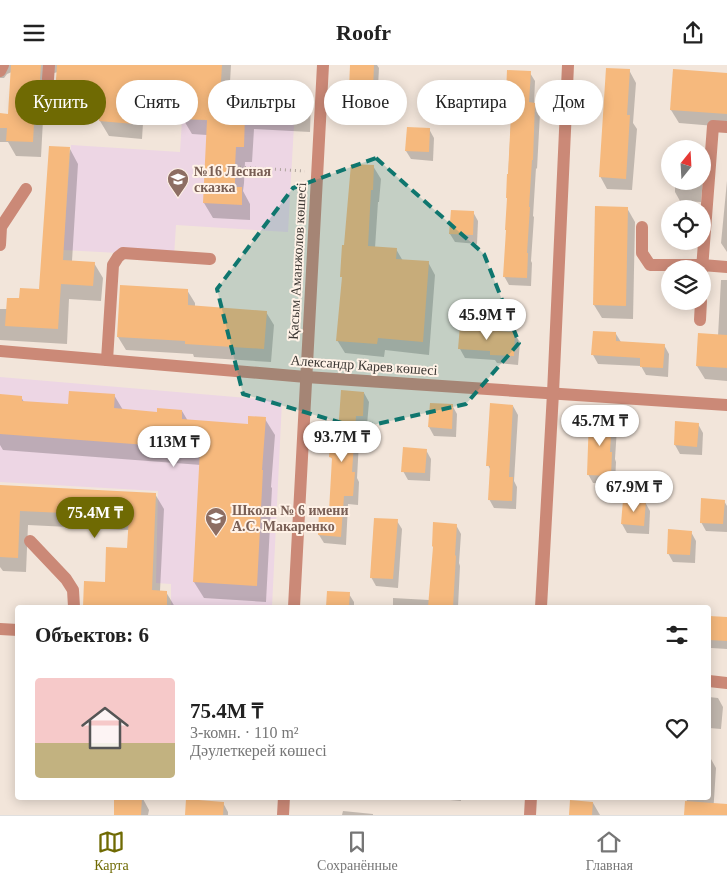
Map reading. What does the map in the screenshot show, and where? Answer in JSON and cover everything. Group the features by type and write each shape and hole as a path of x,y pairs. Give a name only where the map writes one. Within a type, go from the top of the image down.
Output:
{"street":[{"path":"0,71 3,65"},
{"path":"48,79 49,65"},
{"name":"Қасым Аманжолов көшесі","path":"294,605 323,65"},
{"path":"541,605 568,65"},
{"path":"703,260 713,126 727,127"},
{"path":"0,245 1,227 26,189"},
{"path":"642,227 642,253 650,265 661,265"},
{"path":"107,360 113,265 118,257 123,253 210,259"},
{"path":"711,267 727,267"},
{"path":"700,320 701,310"},
{"name":"Александр Карев көшесі","path":"0,351 306,377 727,405"},
{"path":"30,541 66,579 73,590 74,605"},
{"path":"0,629 15,630"},
{"path":"711,681 727,683"},
{"path":"283,815 284,800"},
{"path":"530,815 531,800"}],"path":[{"path":"236,167 291,171"}],"highlighted area":[{"path":"376,158 484,254 519,343 466,404 359,428 243,394 217,289 293,188"}],"shaded area":[{"name":"№16 Лесная сказка","path":"198,120 208,120 208,125 294,125 288,232 176,225 174,256 63,250 71,145 180,152 182,125 198,125"},
{"name":"Школа № 6 имени А.С. Макаренко","path":"0,377 282,401 272,605 171,605 171,584 156,583 158,491 0,482"}],"building":[{"path":"11,65 41,65 40,80 15,80 15,125 34,125 33,142 6,141 7,128 0,128 0,113 8,114"},
{"path":"57,65 222,65 221,80 208,80 208,125 245,125 244,147 236,147 235,167 235,187 242,187 242,205 203,203 207,120 198,120 198,80 116,80 116,122 106,122 106,80 56,80"},
{"path":"350,65 374,65 373,80 349,80"},
{"path":"606,68 630,69 627,115 630,115 626,179 599,177"},
{"path":"673,69 727,73 727,114 670,110"},
{"path":"507,70 531,71 529,102 535,103 527,278 503,277 510,125 525,125 525,80 507,80"},
{"path":"407,127 430,128 429,152 405,151"},
{"path":"49,146 70,147 63,260 95,262 93,286 61,284 58,329 5,326 7,298 19,298 20,288 39,289"},
{"path":"351,164 374,165 368,246 397,248 396,259 429,261 423,342 378,338 377,344 336,341 342,277 340,277 342,245 344,245"},
{"path":"595,206 628,207 626,306 593,305"},
{"path":"451,210 474,211 473,235 449,234"},
{"path":"120,285 188,289 188,305 267,311 264,349 185,344 185,341 117,337"},
{"path":"460,325 484,327 483,330 515,332 514,356 490,355 490,351 458,349"},
{"path":"593,331 616,332 616,341 665,344 663,368 640,367 640,358 591,355"},
{"path":"698,333 727,335 727,368 696,366"},
{"path":"341,390 364,392 363,416 356,416 352,472 355,472 353,496 344,496 341,537 318,535 319,511 329,511 332,458 329,457 331,433 338,434"},
{"path":"69,391 115,394 114,408 157,412 157,408 182,410 182,419 248,424 248,416 266,417 257,586 193,582 200,449 0,434 0,394 22,396 22,401 68,404"},
{"path":"430,403 453,404 452,429 428,427"},
{"path":"490,403 513,405 509,477 513,477 512,501 488,500 490,466 486,466"},
{"path":"589,417 612,418 611,476 587,475"},
{"path":"675,421 699,423 697,447 674,445"},
{"path":"403,447 427,449 425,473 401,472"},
{"path":"0,485 156,493 152,590 167,591 167,605 83,605 84,581 105,582 106,547 127,548 129,516 20,511 18,558 0,557"},
{"path":"701,498 725,500 723,524 700,523"},
{"path":"623,500 646,501 644,526 621,524"},
{"path":"374,518 398,519 393,579 370,578"},
{"path":"433,522 457,524 453,605 428,605"},
{"path":"668,529 692,531 690,555 667,554"},
{"path":"327,591 350,592 349,605 326,605"},
{"path":"711,616 727,617 727,641 711,640"},
{"path":"114,800 142,800 141,815 114,815"},
{"path":"186,800 224,802 223,815 185,815"},
{"path":"570,800 593,802 592,815 569,815"},
{"path":"685,801 727,804 727,815 684,815"}],"place":[{"name":"№16 Лесная сказка","path":"178,198"},
{"name":"Школа № 6 имени А.С. Макаренко","path":"216,537"}]}
